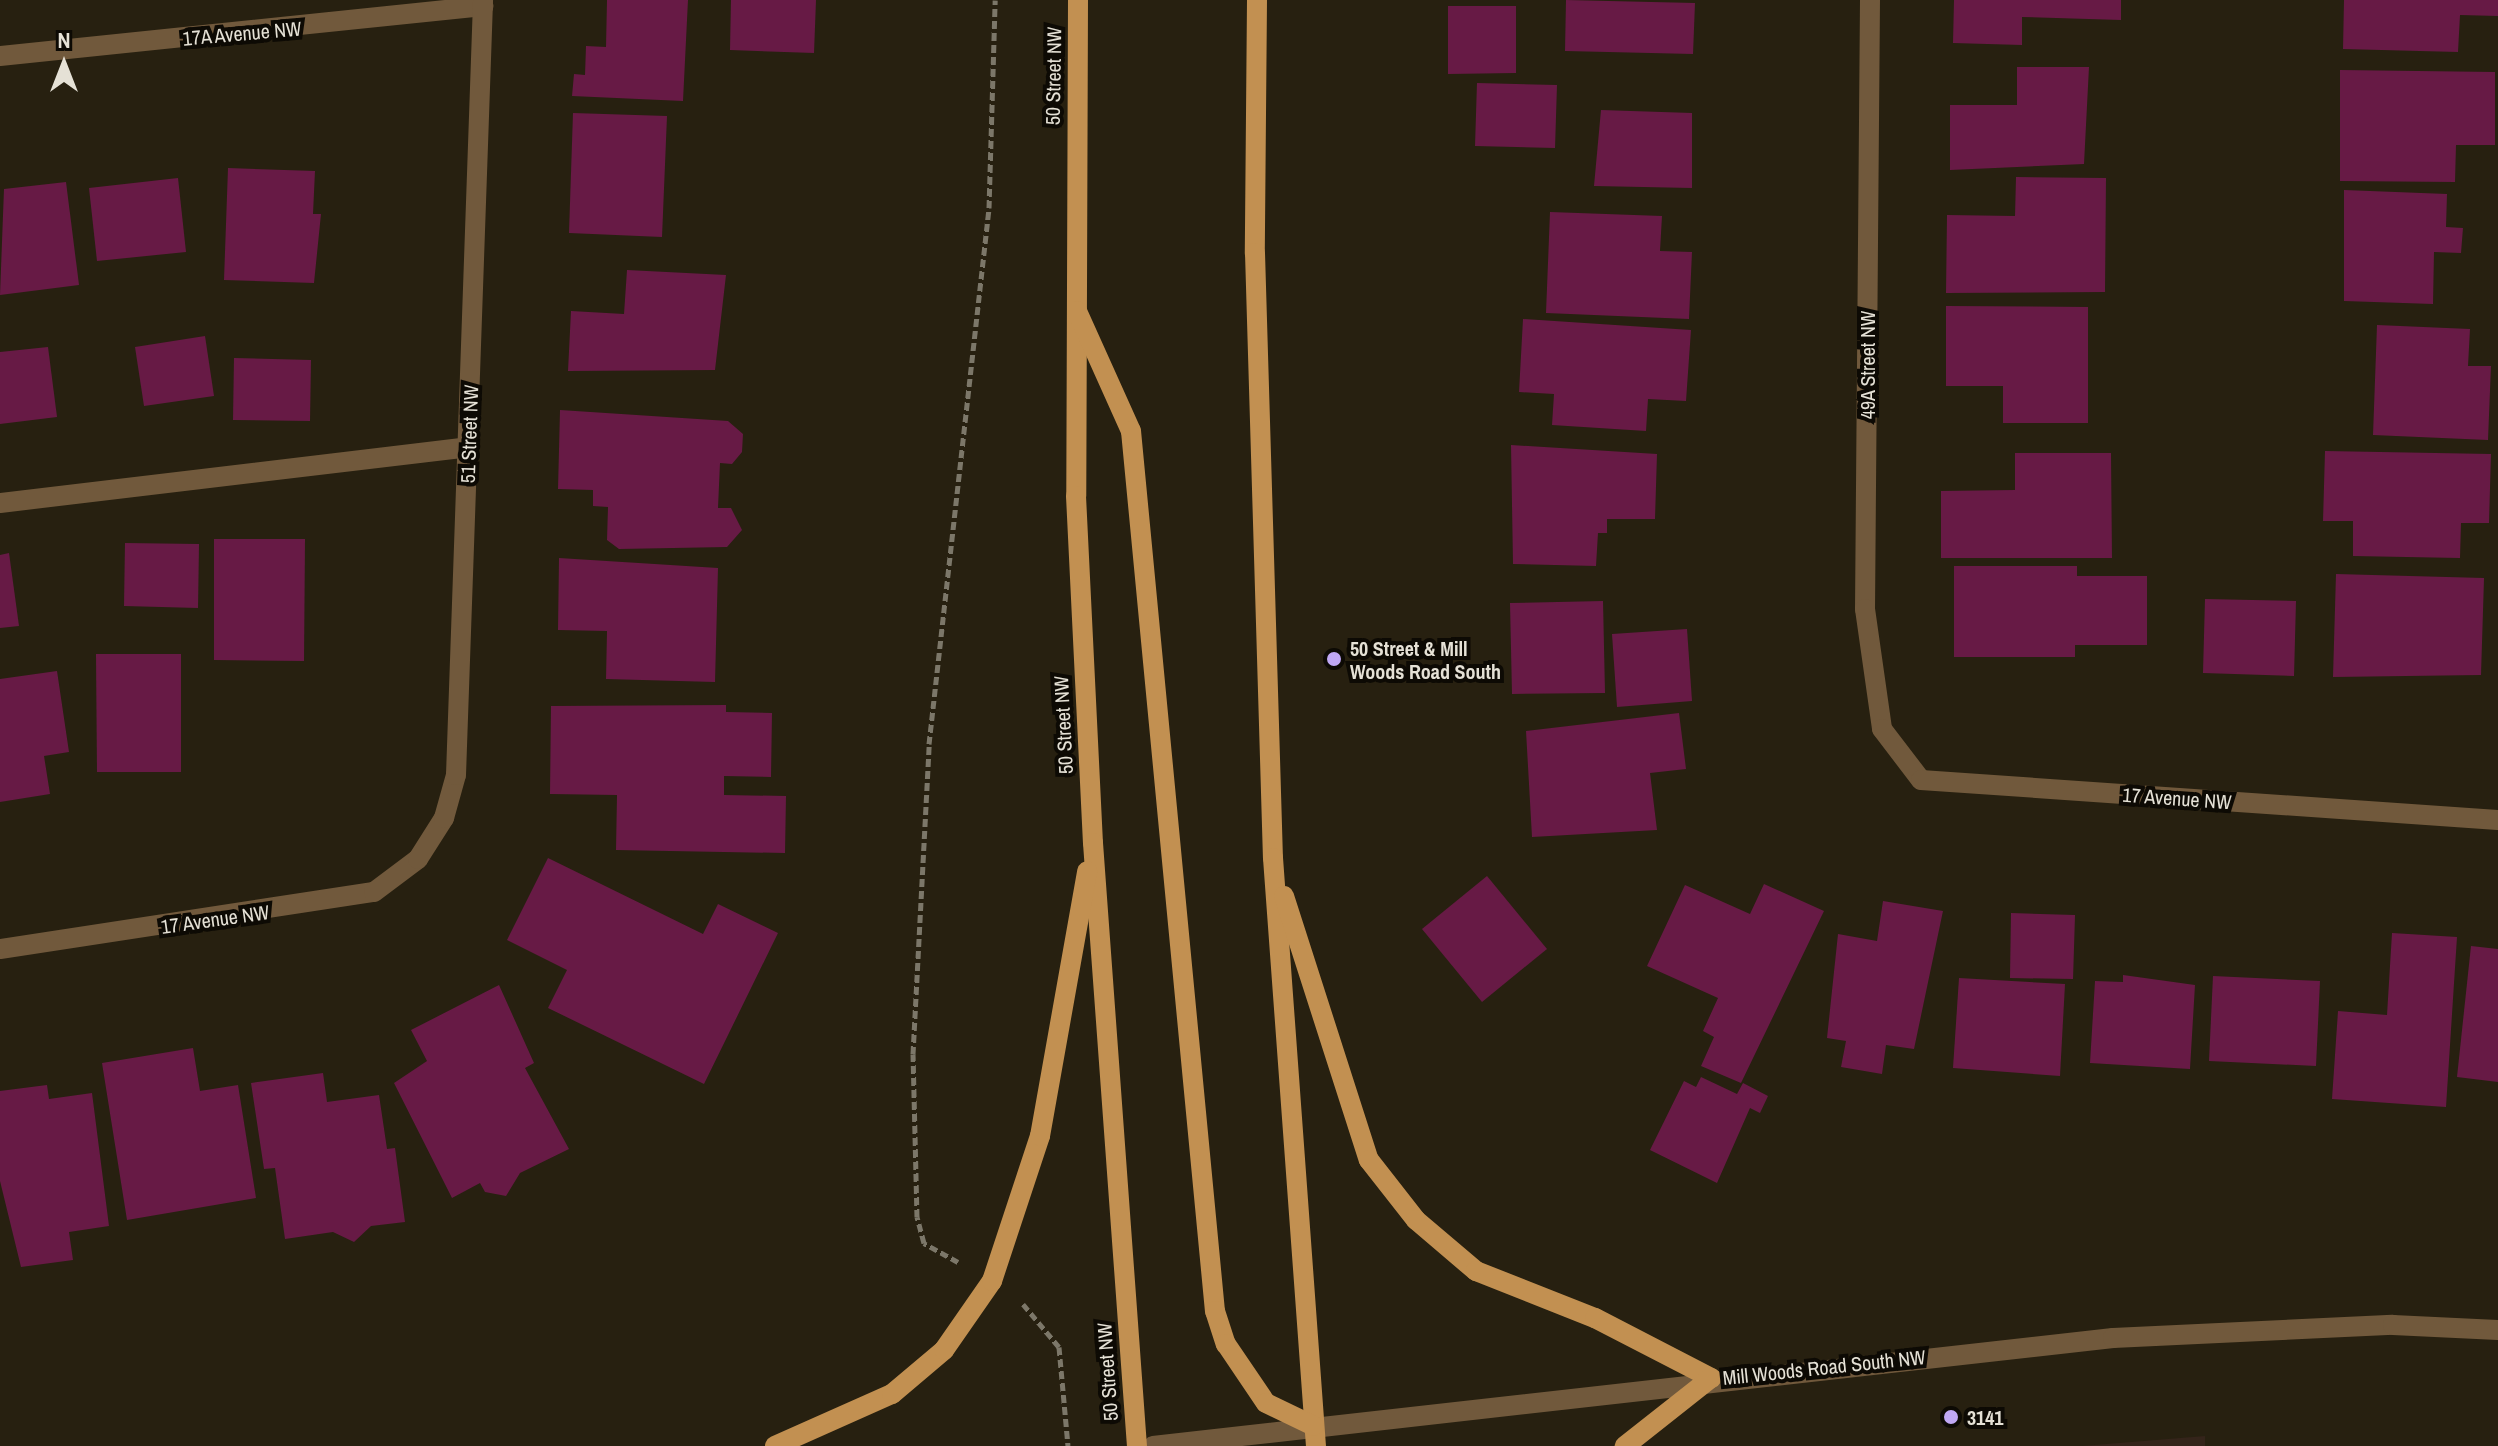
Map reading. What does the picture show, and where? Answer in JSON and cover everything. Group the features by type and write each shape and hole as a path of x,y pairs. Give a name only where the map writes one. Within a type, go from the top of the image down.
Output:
{"main road":[{"name":"50 Street NW","path":"1078,0 1074,304 1093,843 1137,1446"},
{"path":"1257,0 1255,253 1273,858 1315,1436"},
{"path":"1074,304 1131,431 1215,1311 1226,1344 1266,1403 1315,1436"},
{"path":"775,1446 892,1394 944,1350 992,1281 1040,1136 1093,843"},
{"path":"1273,858 1341,1088 1369,1160 1416,1220 1448,1252 1507,1288 1595,1318 1711,1378 1625,1446"}],"street":[{"name":"49A Street NW","path":"1870,0 1865,609 1882,729"},
{"name":"17A Avenue NW","path":"0,56 483,3"},
{"name":"51 Street NW","path":"418,859 444,818 456,775 483,3"},
{"path":"0,503 468,447"},
{"name":"17 Avenue NW","path":"1882,729 1921,780 2498,820"},
{"name":"17 Avenue NW","path":"0,949 327,903 374,892 418,859"},
{"name":"Mill Woods Road South NW","path":"1153,1446 1315,1436 1711,1378 2113,1338 2393,1325 2498,1330"}],"path":[{"path":"936,1252 924,1243 917,1217 914,1039 929,744 989,208 995,0"},
{"path":"1016,1296 1059,1347 1068,1446"}],"shaded area":[{"path":"2205,1436 2205,1446 2082,1446"}],"building":[{"path":"607,0 688,0 683,101 572,96 574,74 585,75 586,46 606,47"},
{"path":"731,0 816,0 814,53 730,50"},
{"path":"1566,0 1695,3 1693,54 1565,51"},
{"path":"1954,0 2121,0 2121,20 2022,17 2022,45 1953,43"},
{"path":"2344,0 2498,0 2498,16 2460,15 2458,52 2343,49"},
{"path":"1448,6 1516,6 1516,73 1448,74"},
{"path":"2017,67 2089,67 2084,164 1950,170 1950,105 2017,105"},
{"path":"2340,70 2495,72 2495,145 2456,145 2455,182 2340,181"},
{"path":"1477,83 1557,85 1555,148 1475,146"},
{"path":"1601,110 1692,113 1692,188 1594,186"},
{"path":"573,113 667,116 662,237 569,233"},
{"path":"228,168 315,171 313,214 321,214 314,283 224,280"},
{"path":"2016,177 2106,178 2105,292 1946,293 1947,215 2015,216"},
{"path":"178,178 186,252 97,261 89,188"},
{"path":"66,182 79,285 0,295 4,189"},
{"path":"2344,190 2447,194 2446,227 2463,228 2461,253 2434,252 2433,304 2344,301"},
{"path":"1550,212 1662,216 1660,251 1692,252 1689,319 1546,313"},
{"path":"627,270 726,275 715,370 568,371 571,311 624,314"},
{"path":"1946,306 2088,307 2088,423 2003,423 2003,386 1946,386"},
{"path":"1523,319 1691,330 1686,401 1648,399 1646,431 1552,425 1554,394 1519,392"},
{"path":"2377,325 2470,329 2468,366 2491,366 2488,440 2373,435"},
{"path":"205,336 214,396 144,406 135,347"},
{"path":"48,347 57,417 0,424 0,352"},
{"path":"234,358 311,360 310,421 233,420"},
{"path":"560,410 728,421 743,434 742,452 732,464 720,463 718,508 731,508 742,530 727,547 619,549 607,540 608,507 593,506 593,490 558,489"},
{"path":"1511,445 1657,454 1655,519 1607,519 1607,533 1598,533 1596,566 1513,564"},
{"path":"2325,451 2491,454 2489,523 2461,523 2460,558 2353,556 2353,521 2323,521"},
{"path":"2015,453 2111,453 2112,558 1941,558 1941,491 2015,490"},
{"path":"214,539 305,539 304,661 214,660"},
{"path":"125,543 199,544 198,608 124,606"},
{"path":"9,553 19,626 0,628 0,555"},
{"path":"559,558 718,568 715,682 606,679 607,631 558,630"},
{"path":"1954,566 2077,566 2077,576 2147,576 2147,645 2075,645 2075,657 1954,657"},
{"path":"2336,574 2484,578 2481,675 2333,677"},
{"path":"2205,599 2296,601 2294,676 2203,673"},
{"path":"1603,601 1605,693 1512,694 1510,603"},
{"path":"1687,629 1692,701 1617,707 1612,634"},
{"path":"96,654 181,654 181,772 97,772"},
{"path":"57,671 69,752 44,756 50,794 0,802 0,679"},
{"path":"726,705 726,712 772,713 771,777 724,776 724,795 786,796 785,853 616,850 617,795 550,794 551,706"},
{"path":"1679,713 1686,769 1650,773 1657,830 1532,837 1526,731"},
{"path":"548,858 703,934 718,904 778,933 704,1084 548,1008 567,970 507,940"},
{"path":"1487,876 1547,949 1482,1002 1422,929"},
{"path":"1764,884 1824,911 1741,1083 1701,1066 1714,1037 1703,1031 1718,998 1647,966 1685,885 1750,914"},
{"path":"1883,901 1943,911 1914,1049 1886,1045 1882,1074 1841,1067 1846,1041 1827,1038 1838,934 1877,941"},
{"path":"2011,913 2075,915 2073,979 2010,978"},
{"path":"2392,933 2457,937 2446,1107 2332,1099 2338,1011 2387,1015"},
{"path":"2471,946 2498,949 2498,1082 2457,1077"},
{"path":"2123,975 2195,985 2190,1069 2090,1063 2095,981 2123,982"},
{"path":"2213,976 2320,981 2316,1066 2209,1061"},
{"path":"1959,978 2065,984 2060,1076 1953,1068"},
{"path":"499,985 534,1063 525,1068 569,1149 520,1173 506,1196 485,1192 480,1183 452,1198 394,1083 427,1061 411,1030"},
{"path":"193,1048 200,1091 238,1085 256,1198 127,1220 102,1063"},
{"path":"323,1073 327,1102 379,1095 387,1149 395,1148 405,1222 371,1226 354,1242 333,1232 285,1239 275,1168 264,1169 251,1083"},
{"path":"1701,1077 1737,1094 1743,1083 1768,1096 1760,1113 1750,1108 1717,1183 1650,1150 1684,1081 1696,1087"},
{"path":"47,1085 49,1099 92,1093 109,1226 69,1232 73,1260 21,1267 0,1181 0,1091"}],"place":[{"name":"50 Street & Mill Woods Road South","path":"1334,659"},
{"name":"3141","path":"1951,1417"}]}
